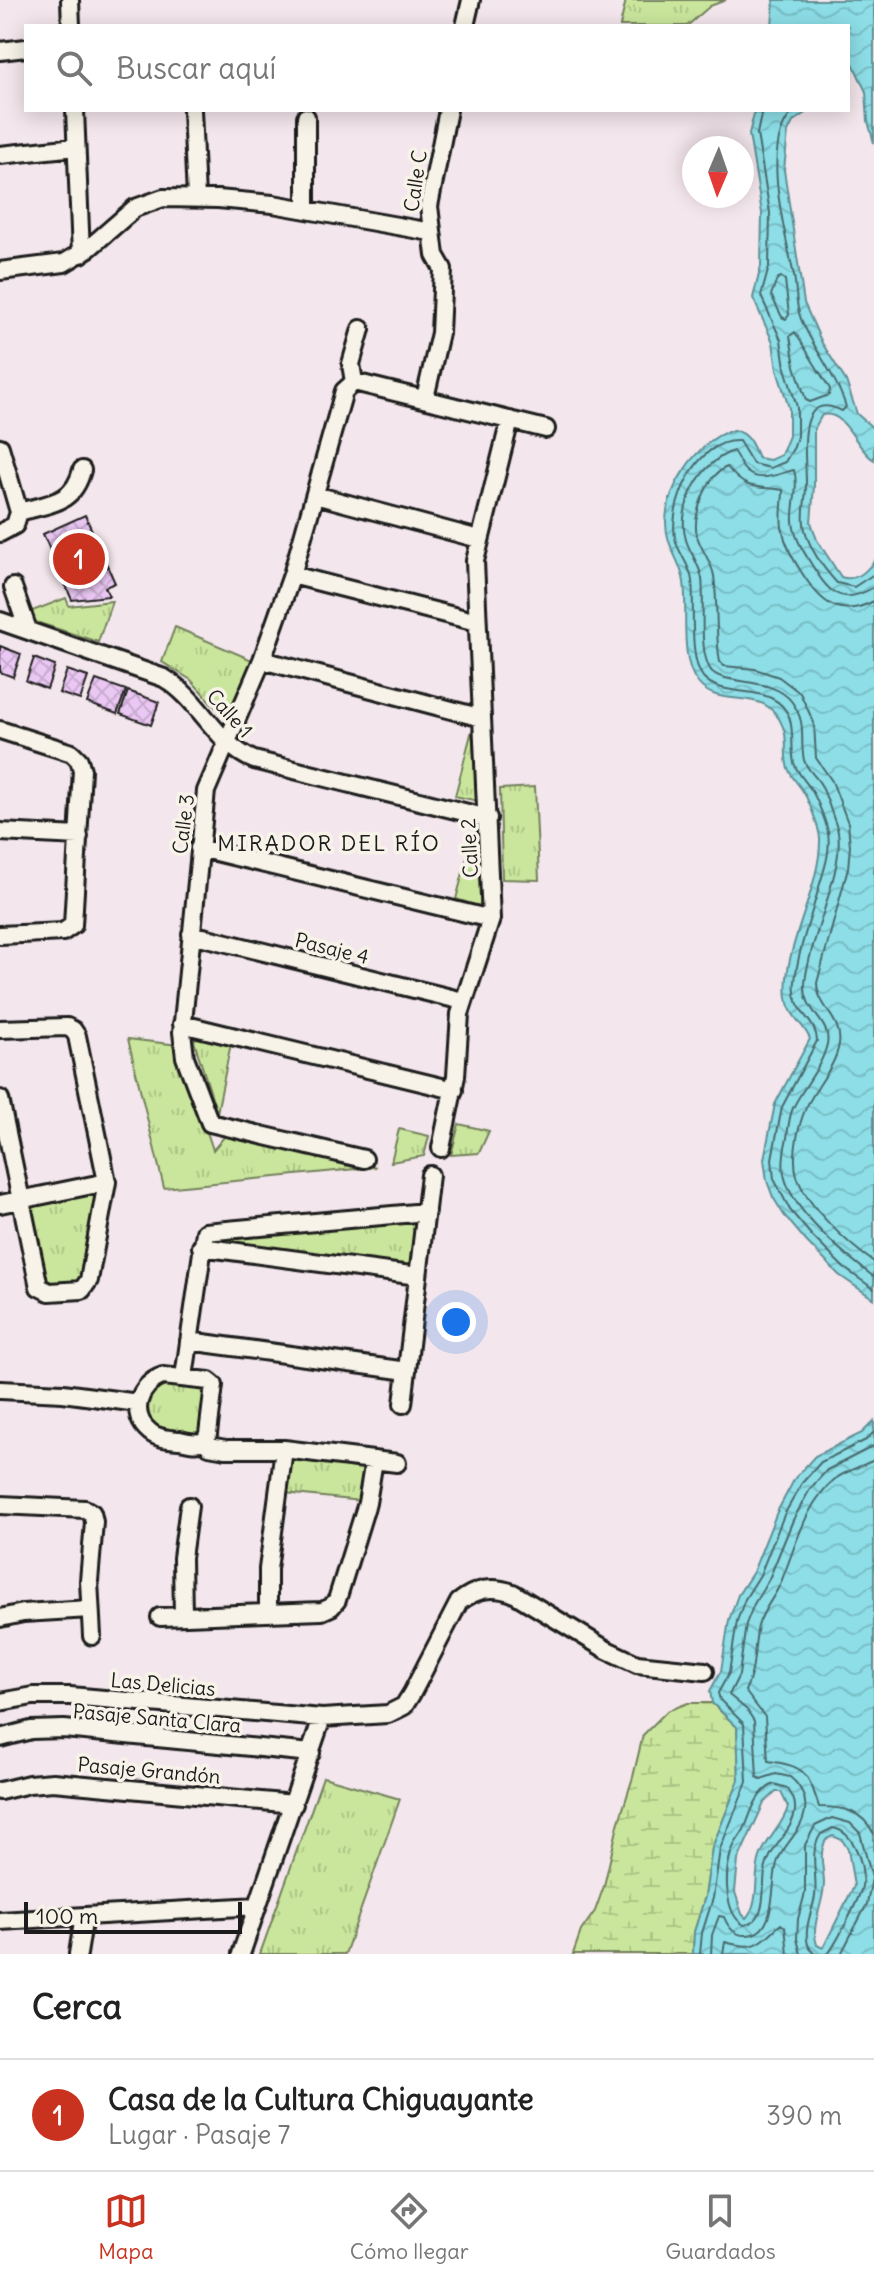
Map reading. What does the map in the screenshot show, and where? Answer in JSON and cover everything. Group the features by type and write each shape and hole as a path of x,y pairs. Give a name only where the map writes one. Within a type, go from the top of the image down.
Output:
{"street":[{"path":"70,0 71,24"},
{"path":"465,24 471,0"},
{"path":"0,51 24,48"},
{"path":"75,112 81,254"},
{"path":"192,112 196,198"},
{"name":"Calle C","path":"425,398 441,320 443,269 435,255 430,196 448,112"},
{"path":"306,117 306,209"},
{"path":"0,155 76,147"},
{"path":"0,271 56,265 81,254 142,204 163,198 196,198 306,209 431,232"},
{"path":"361,329 351,364 354,382 546,429"},
{"name":"Calle 3","path":"354,382 344,391 292,575 262,660 206,791 182,1024 183,1049 210,1123 364,1159"},
{"path":"315,495 479,539 510,420"},
{"path":"0,447 19,512 15,525 0,533"},
{"path":"19,512 68,496 77,488 82,470"},
{"name":"Calle 2","path":"441,1148 454,1090 463,1001 488,936 491,919 474,569 479,539"},
{"path":"292,575 477,622"},
{"path":"13,587 28,630"},
{"name":"Calle 1","path":"0,621 164,678 193,701 235,751 265,764 488,818"},
{"path":"262,660 482,718"},
{"path":"0,730 72,753 79,760 82,770 71,929 0,935"},
{"path":"0,832 79,836"},
{"path":"199,848 491,919"},
{"name":"Pasaje 4","path":"191,934 463,1001"},
{"path":"182,1024 454,1090"},
{"path":"0,1029 67,1027 76,1032 107,1182 89,1280 85,1287 49,1292 39,1287 0,1099"},
{"path":"403,1404 430,1175"},
{"path":"0,1204 107,1182"},
{"path":"184,1377 203,1234 210,1229 426,1212"},
{"path":"201,1247 418,1276"},
{"path":"189,1341 407,1371"},
{"path":"168,1375 209,1381 214,1385 205,1441 197,1443 154,1434 141,1419 138,1403 144,1389 157,1378 168,1375"},
{"path":"0,1390 63,1393 138,1403"},
{"path":"205,1441 209,1446 226,1449 284,1449 397,1463"},
{"path":"268,1613 268,1569 284,1449"},
{"path":"160,1617 322,1611 334,1604 367,1503 374,1460"},
{"path":"0,1505 85,1509 92,1513 94,1522 89,1568 92,1636"},
{"path":"183,1616 182,1558 189,1506"},
{"name":"Las Delicias","path":"0,1702 33,1696 70,1696 322,1718 388,1714 404,1706 459,1602 470,1594 500,1588 637,1664 705,1671"},
{"path":"0,1618 23,1613 90,1609"},
{"path":"241,1954 322,1718"},
{"name":"Pasaje Santa Clara","path":"0,1738 31,1730 56,1729 311,1753"},
{"name":"Pasaje Grandón","path":"0,1791 53,1782 294,1804"},
{"path":"0,1921 257,1906"},
{"path":"78,1954 84,1916"}],"green space":[{"path":"626,0 726,0 710,6 689,24 620,24"},
{"path":"66,598 69,606 112,601 98,642 30,620 27,613"},
{"path":"175,627 252,660 226,719 191,680 162,662"},
{"path":"472,730 478,801 455,796"},
{"path":"535,787 539,880 502,879 500,789"},
{"path":"474,832 482,835 481,907 456,899"},
{"path":"198,1033 231,1043 217,1113 194,1041"},
{"path":"128,1039 178,1045 213,1150 224,1137 236,1133 376,1167 164,1188"},
{"path":"459,1124 489,1131 479,1153 451,1155"},
{"path":"399,1129 429,1136 424,1156 391,1162"},
{"path":"102,1189 82,1280 76,1284 47,1283 43,1278 29,1206"},
{"path":"411,1220 415,1224 413,1265 410,1267 210,1241 211,1236"},
{"path":"166,1384 198,1387 205,1393 199,1431 179,1435 155,1425 147,1416 145,1406 150,1395"},
{"path":"289,1459 364,1465 367,1470 361,1501 285,1493"},
{"path":"688,1703 712,1703 737,1727 739,1780 712,1848 705,1897 694,1932 693,1954 573,1954 604,1886 643,1735 667,1711"},
{"path":"323,1777 400,1799 345,1954 260,1954"}],"water":[{"path":"774,0 874,0 874,143 868,121 866,92 850,61 850,24 772,24"},
{"path":"754,112 806,112 793,122 788,132 784,170 804,303 822,343 846,381 857,414 874,429 874,460 838,418 822,415 814,429 811,522 817,540 841,577 860,575 874,561 874,1299 839,1275 806,1241 784,1215 767,1181 764,1159 775,1104 810,1039 788,1004 787,980 795,940 819,858 820,835 806,797 788,768 785,732 775,713 755,701 719,696 708,691 692,673 686,649 684,582 666,529 668,506 678,480 689,462 712,440 731,431 739,432 749,439 758,458 770,460 781,455 789,436 789,408 777,370 773,342 753,298 761,266 762,213 754,164 754,136 749,136"},
{"path":"874,1421 874,1954 693,1954 694,1932 705,1897 712,1848 739,1780 737,1727 712,1703 710,1691 721,1671 729,1620 795,1478 815,1456 862,1433","holes":["776,1792 781,1792 788,1807 760,1857 754,1905 746,1918 735,1892 738,1860 764,1803","833,1836 842,1840 848,1849 854,1886 823,1948 817,1945 815,1929 824,1883 822,1853 825,1841"]}],"building":[{"path":"85,515 115,583 105,587 109,596 72,600 43,534"},
{"path":"0,646 21,654 13,677 0,672"},
{"path":"34,658 55,666 47,689 26,681"},
{"path":"67,670 88,677 80,700 59,693"},
{"path":"96,680 126,690 117,714 87,703"},
{"path":"128,691 159,702 151,725 120,714"}],"place":[{"name":"Casa de la Cultura Chiguayante","path":"79,559"}],"district":[{"name":"MIRADOR DEL RÍO","path":"329,843"}]}
